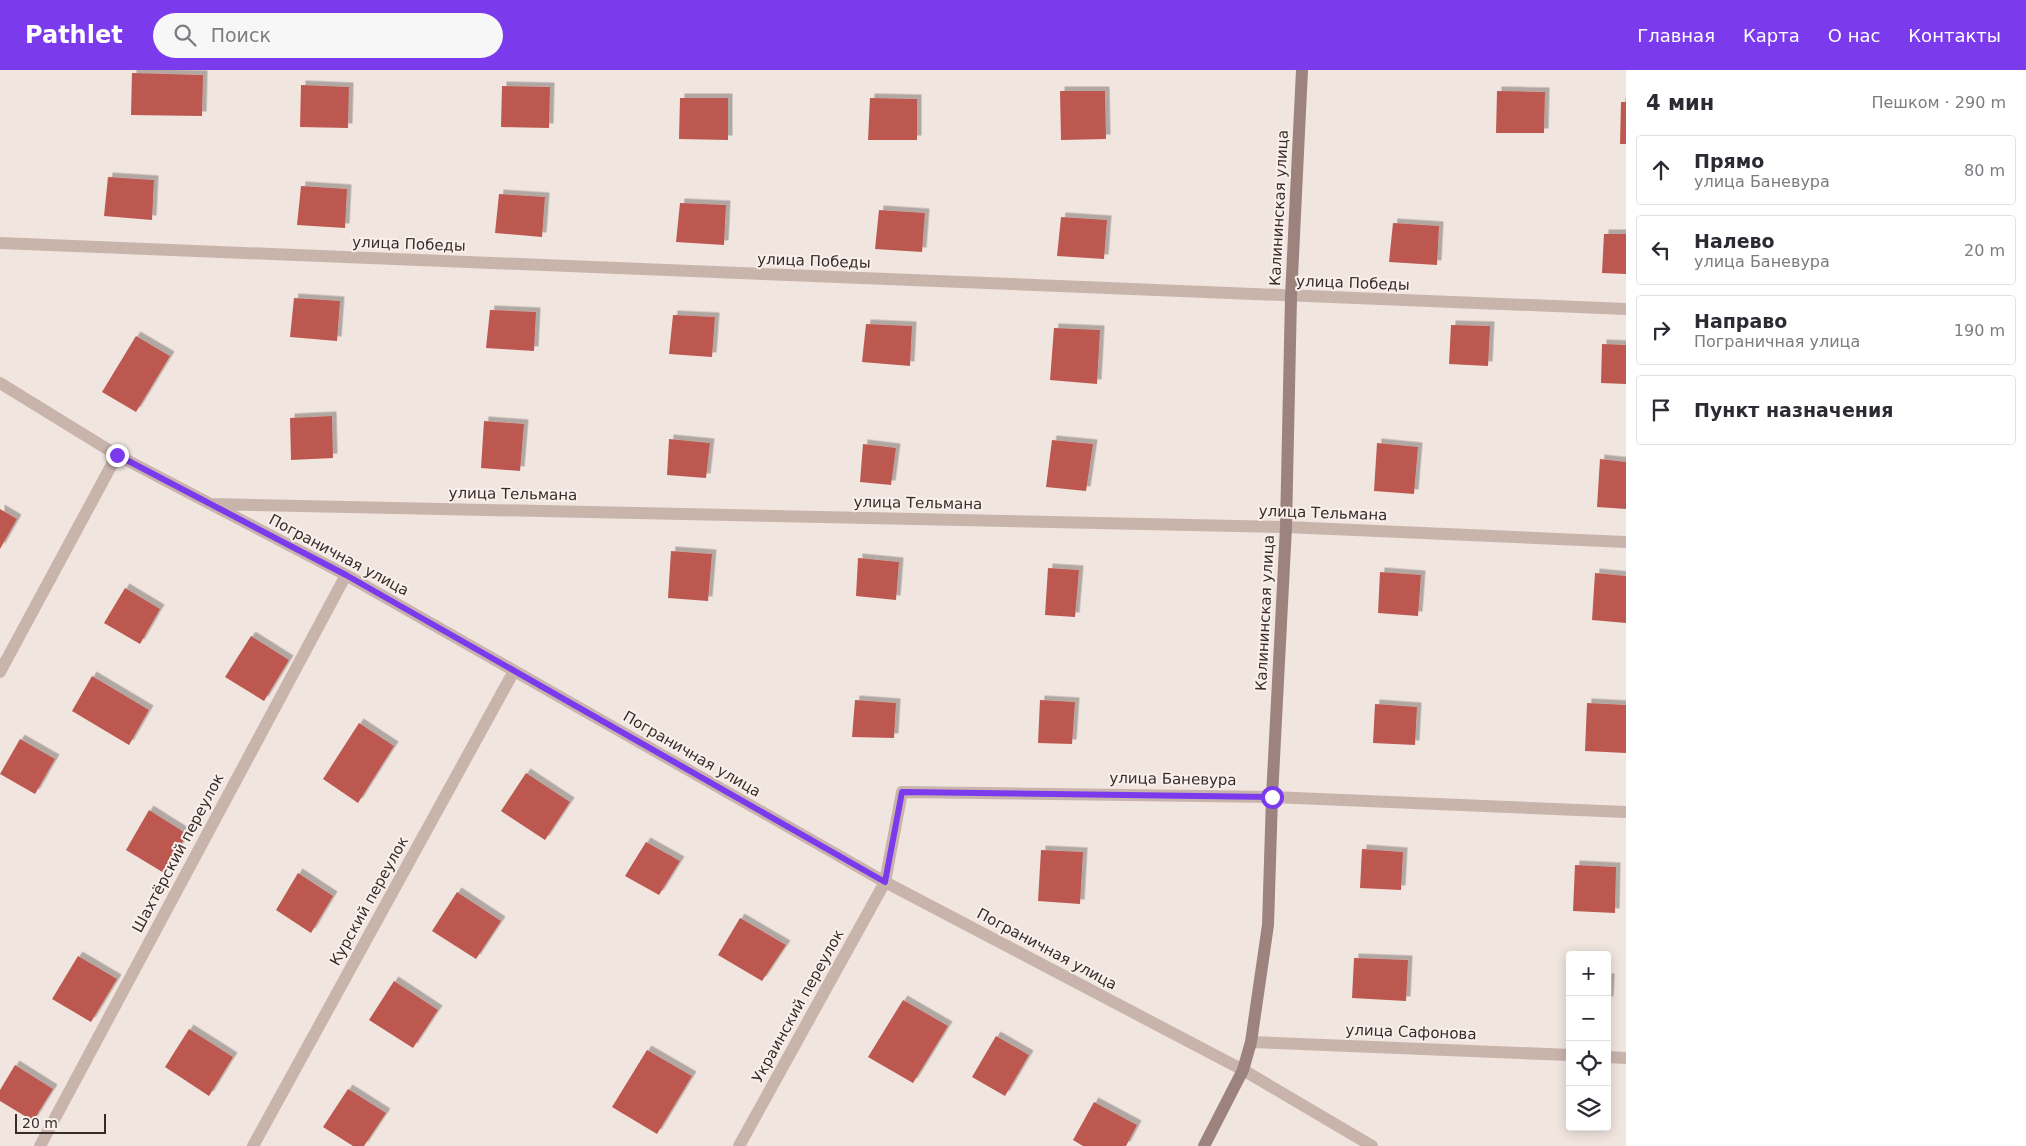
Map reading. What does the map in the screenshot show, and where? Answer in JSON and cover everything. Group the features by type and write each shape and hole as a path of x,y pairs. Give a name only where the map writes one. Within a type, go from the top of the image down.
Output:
{"main road":[{"name":"Калининская улица","path":"1204,1146 1243,1070 1251,1042 1268,925 1272,797 1286,527 1291,297 1302,70"}],"street":[{"name":"улица Победы","path":"0,243 1291,297 1626,309"},
{"name":"Пограничная улица","path":"2,388 117,455 346,575 885,882 1243,1070 1372,1146"},
{"path":"0,672 117,455"},
{"name":"улица Тельмана","path":"209,504 1286,527 1626,542"},
{"name":"Шахтёрский переулок","path":"40,1146 346,575"},
{"name":"Курский переулок","path":"253,1146 514,671"},
{"name":"улица Баневура","path":"885,882 902,792 1272,797 1626,812"},
{"name":"Украинский переулок","path":"739,1146 885,882"},
{"name":"улица Сафонова","path":"1251,1042 1566,1056"},
{"path":"1611,1057 1626,1058"}],"building":[{"path":"132,73 203,75 202,116 131,115"},
{"path":"301,85 349,87 348,128 300,127"},
{"path":"502,86 550,87 549,128 501,127"},
{"path":"1060,91 1105,91 1106,139 1061,140"},
{"path":"1497,91 1545,92 1544,133 1496,133"},
{"path":"680,98 728,98 728,140 679,139"},
{"path":"870,98 917,99 917,140 868,140"},
{"path":"1621,102 1626,102 1626,144 1620,144"},
{"path":"108,177 154,180 152,220 104,216"},
{"path":"301,186 347,189 345,228 297,225"},
{"path":"499,194 545,197 542,237 495,233"},
{"path":"680,203 726,205 724,245 676,242"},
{"path":"879,210 925,213 922,252 875,249"},
{"path":"1061,217 1107,220 1104,259 1057,256"},
{"path":"1393,223 1439,226 1437,265 1389,262"},
{"path":"1604,234 1626,234 1626,274 1602,273"},
{"path":"294,298 340,301 337,341 290,337"},
{"path":"490,310 536,312 534,351 486,348"},
{"path":"673,315 715,317 712,357 669,354"},
{"path":"866,324 912,326 910,366 862,362"},
{"path":"1451,325 1490,326 1488,366 1449,364"},
{"path":"1054,328 1100,330 1097,384 1050,380"},
{"path":"136,336 170,356 136,412 102,392"},
{"path":"1602,344 1626,345 1626,384 1601,383"},
{"path":"332,416 333,458 291,460 290,418"},
{"path":"484,421 524,424 520,471 481,468"},
{"path":"669,439 710,443 706,478 667,475"},
{"path":"1052,440 1093,444 1086,491 1046,487"},
{"path":"1377,443 1418,447 1414,494 1374,491"},
{"path":"863,444 896,448 891,485 860,482"},
{"path":"1600,459 1626,462 1626,509 1597,507"},
{"path":"0,509 17,519 0,549"},
{"path":"671,551 712,554 708,601 668,598"},
{"path":"858,558 899,562 896,600 856,596"},
{"path":"1048,568 1079,570 1075,617 1045,615"},
{"path":"1380,572 1421,575 1418,616 1378,613"},
{"path":"1595,573 1626,576 1626,623 1592,620"},
{"path":"125,588 160,609 140,644 104,623"},
{"path":"251,636 289,660 264,701 225,677"},
{"path":"92,676 149,710 129,745 72,711"},
{"path":"855,700 896,703 894,738 852,737"},
{"path":"1040,700 1075,702 1072,744 1038,743"},
{"path":"1587,703 1626,705 1626,753 1585,751"},
{"path":"1375,704 1417,707 1415,745 1373,743"},
{"path":"359,723 394,746 358,803 323,779"},
{"path":"20,739 55,759 35,794 0,774"},
{"path":"526,773 570,802 545,840 501,811"},
{"path":"149,810 187,834 164,873 126,850"},
{"path":"646,842 680,861 659,895 625,876"},
{"path":"1362,849 1403,852 1401,890 1360,888"},
{"path":"1041,850 1083,852 1080,904 1038,901"},
{"path":"1575,865 1616,867 1615,913 1573,911"},
{"path":"298,873 333,896 311,933 276,910"},
{"path":"457,892 501,921 476,959 432,931"},
{"path":"740,918 786,945 762,981 718,955"},
{"path":"78,956 117,979 91,1022 52,999"},
{"path":"1354,958 1408,960 1406,1001 1352,998"},
{"path":"394,981 438,1010 413,1048 369,1020"},
{"path":"903,1000 948,1026 913,1083 868,1057"},
{"path":"189,1029 233,1057 209,1096 165,1067"},
{"path":"996,1036 1029,1055 1005,1096 972,1077"},
{"path":"647,1050 692,1076 657,1134 612,1107"},
{"path":"15,1065 53,1089 33,1121 0,1101 0,1090"},
{"path":"348,1089 386,1113 364,1146 353,1146 323,1127"},
{"path":"1094,1102 1137,1125 1126,1146 1083,1146 1073,1140"}],"route":[{"path":"117,455 346,575 885,882 902,792 1272,797"}]}
